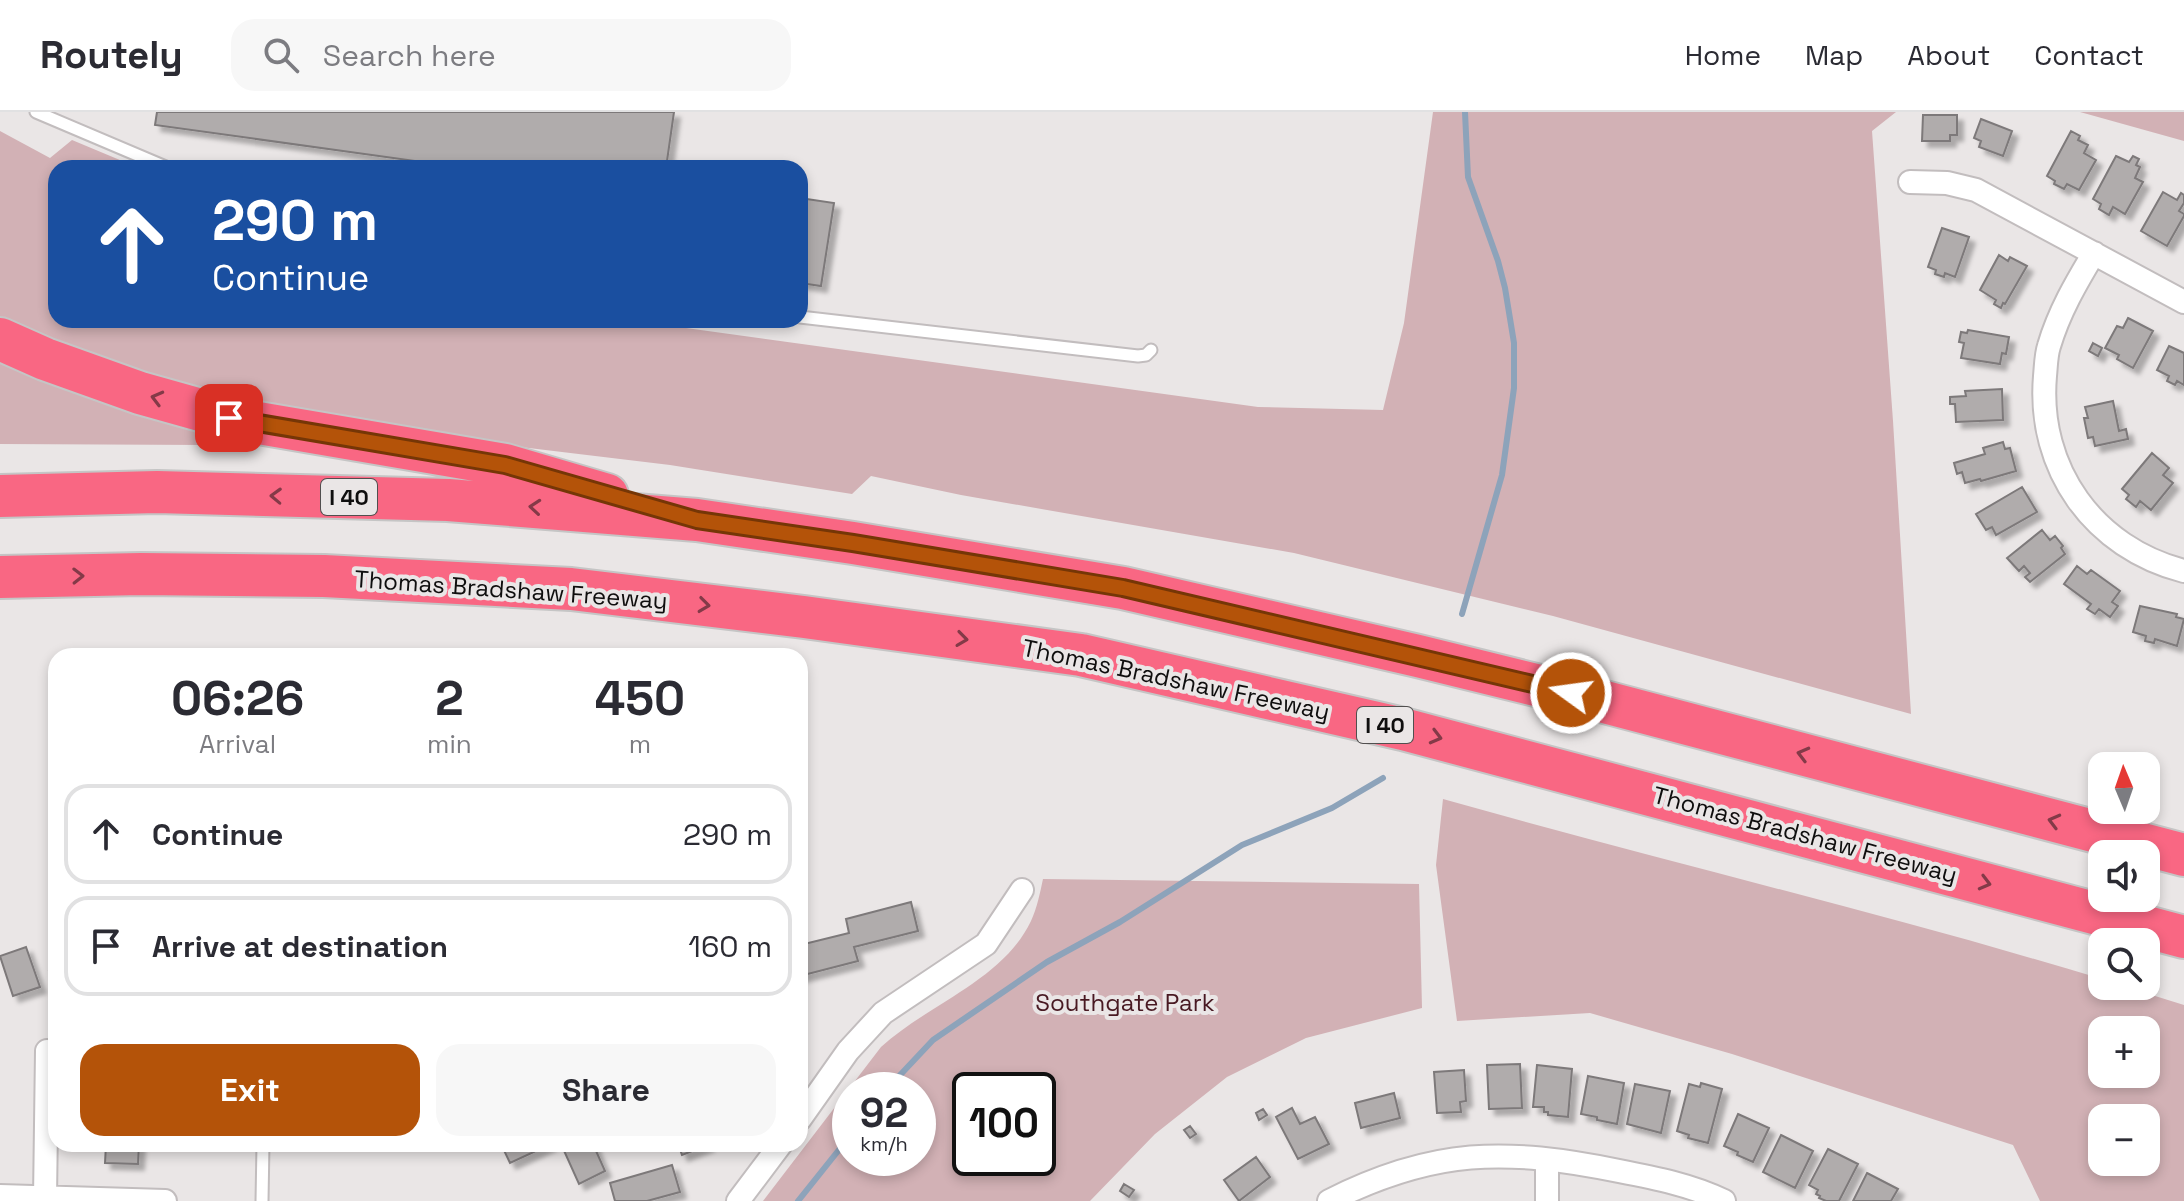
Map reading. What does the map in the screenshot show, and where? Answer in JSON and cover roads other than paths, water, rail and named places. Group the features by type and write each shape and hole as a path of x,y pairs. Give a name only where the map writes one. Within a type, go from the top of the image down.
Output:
{"highway":[{"path":"0,339 45,359 140,393 229,418 505,465 697,520"},
{"name":"I 40","path":"0,496 157,492 448,500 697,520 853,543 1123,588 1601,701 2184,855"},
{"name":"Thomas Bradshaw Freeway","path":"0,577 141,574 324,576 571,589 1081,655 1418,732 2184,937"}],"street":[{"path":"1910,182 1947,183 1976,190 2184,302"},
{"path":"2094,253 2067,299 2048,348 2043,403 2049,439 2073,495 2095,522 2123,544 2162,565 2184,571"},
{"path":"808,1108 848,1051 883,1013 986,944 1022,890"},
{"path":"45,1198 47,1051"},
{"path":"738,1201 775,1152"},
{"path":"1329,1201 1361,1185 1433,1161 1502,1155 1650,1177 1724,1201"},
{"path":"1547,1160 1547,1201"},
{"path":"0,1196 165,1201"}],"lane":[{"path":"36,112 149,160"},
{"path":"808,318 1138,356 1146,355 1151,350"},
{"path":"262,1201 263,1152"}],"waterway":[{"path":"1462,614 1502,475 1514,388 1514,343 1505,288 1468,177 1465,112"},
{"path":"903,1072 933,1040 1047,962 1120,922 1242,845 1332,808 1383,778"},
{"path":"798,1201 832,1158"}],"park label":[{"name":"Southgate Park","path":"1125,1003"}]}
